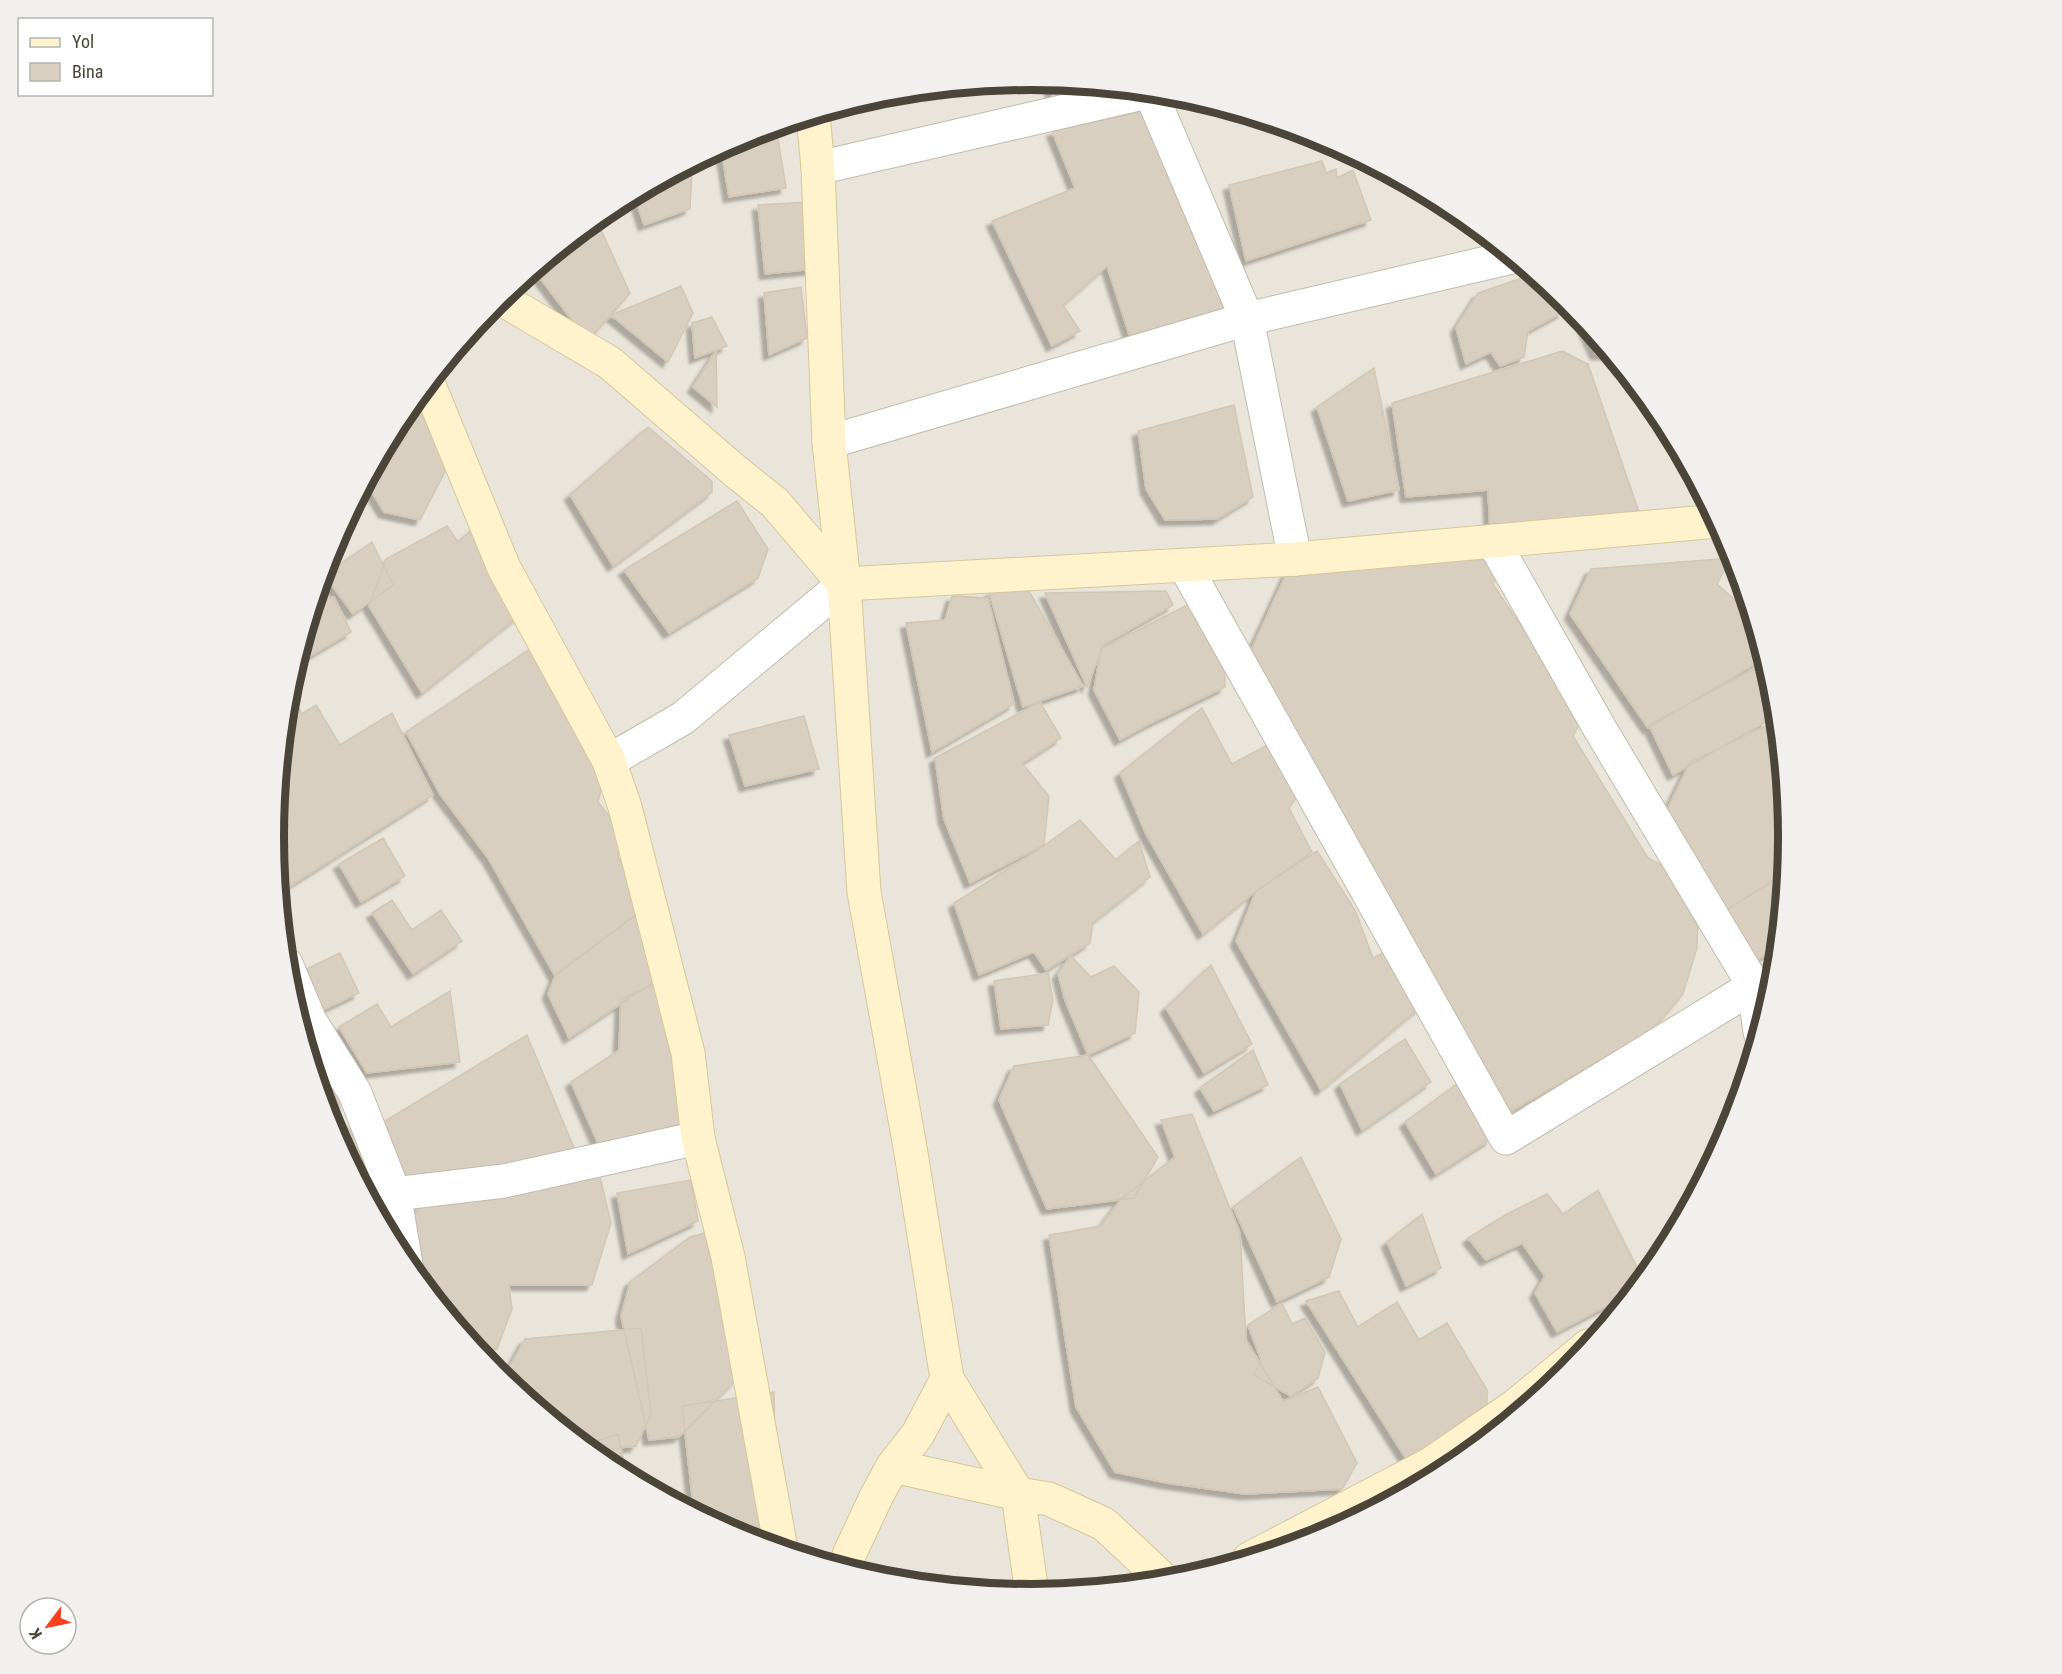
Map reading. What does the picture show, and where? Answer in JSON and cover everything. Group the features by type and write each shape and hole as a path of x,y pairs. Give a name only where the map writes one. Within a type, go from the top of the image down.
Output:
{"street":[{"path":"818,168 1132,96"},
{"path":"1154,100 1247,319 1295,559"},
{"path":"814,123 818,168 829,442 844,584 864,892 910,1147 947,1378 1018,1494 1031,1584"},
{"path":"829,442 1247,319 1504,259"},
{"path":"509,303 610,363 775,503 844,584"},
{"path":"431,391 504,568 609,761 625,807 688,1053 698,1138 728,1257 778,1539"},
{"path":"609,761 683,718 844,584 1295,559 1708,522"},
{"path":"1493,541 1600,729 1754,986 1757,1012"},
{"path":"1185,566 1506,1138 1754,986"},
{"path":"309,1028 355,1093 381,1195 390,1219"},
{"path":"381,1195 504,1181 698,1138"},
{"path":"848,1561 876,1495 893,1466 918,1434 947,1378"},
{"path":"1291,1536 1429,1465 1527,1396"},
{"path":"893,1466 1050,1499 1104,1524 1157,1573"}],"shaded area":[{"path":"1031,90 1080,92 1129,96 1224,115 1317,147 1361,167 1405,190 1486,244 1524,275 1593,344 1624,382 1678,464 1721,551 1738,597 1753,644 1772,739 1778,837 1776,886 1772,935 1753,1030 1721,1123 1701,1167 1678,1210 1624,1292 1593,1330 1524,1399 1486,1430 1405,1484 1317,1527 1271,1544 1224,1559 1129,1578 1031,1584 982,1582 933,1578 838,1559 745,1527 701,1507 657,1484 576,1430 538,1399 469,1330 438,1292 384,1210 341,1123 324,1077 309,1030 290,935 284,837 286,788 290,739 309,644 341,551 361,507 384,463 438,382 469,344 538,275 576,244 657,190 745,147 791,130 838,115 933,96"}],"building":[{"path":"1051,91 1099,94 1055,105"},
{"path":"1149,110 1231,308 1130,337 1107,266 1063,305 1080,331 1052,346 992,221 1075,188 1052,131"},
{"path":"777,135 786,188 729,197 723,157"},
{"path":"1322,161 1326,173 1336,169 1337,178 1353,170 1371,220 1246,261 1229,185"},
{"path":"692,172 690,209 644,225 637,203"},
{"path":"808,202 813,269 765,274 758,205"},
{"path":"600,227 630,293 588,341 538,275"},
{"path":"1526,277 1562,312 1528,331 1524,357 1500,366 1491,352 1466,364 1456,328 1478,293"},
{"path":"681,286 693,313 668,362 611,315"},
{"path":"801,287 807,338 769,355 764,293"},
{"path":"712,317 727,346 695,358 692,323"},
{"path":"1590,341 1601,354 1596,354"},
{"path":"716,351 717,407 693,387"},
{"path":"1562,351 1588,364 1641,518 1490,529 1488,490 1406,497 1392,403"},
{"path":"1374,368 1399,490 1348,501 1317,407"},
{"path":"1234,405 1253,497 1217,519 1165,520 1146,489 1138,431"},
{"path":"419,409 449,464 420,520 384,512 370,490 384,463"},
{"path":"648,427 712,481 712,492 613,566 570,495"},
{"path":"737,501 768,549 758,578 669,633 624,570"},
{"path":"480,523 526,610 422,693 369,606 386,559 447,526 458,542"},
{"path":"372,542 393,585 353,614 329,582 335,568"},
{"path":"1454,559 1513,561 1492,583 1545,661 1591,702 1573,736 1648,858 1665,867 1698,917 1697,948 1683,994 1652,1031 1504,1115 1242,670 1289,568"},
{"path":"1724,559 1727,566 1717,584 1735,600 1753,644 1757,663 1648,728 1570,614 1591,569"},
{"path":"1024,582 1083,686 1023,707 989,592"},
{"path":"1166,591 1173,605 1103,645 1087,687 1045,593"},
{"path":"952,596 988,598 1014,704 932,752 906,623 945,620"},
{"path":"334,597 351,632 306,659 309,644 323,600"},
{"path":"1195,601 1224,650 1225,687 1120,740 1094,690 1101,649"},
{"path":"533,647 606,770 598,802 620,830 618,857 646,907 555,976 488,858 440,794 406,732"},
{"path":"1756,668 1767,721 1673,775 1649,725"},
{"path":"296,702 302,714 316,705 340,745 392,713 433,795 286,888 284,837 286,788"},
{"path":"1040,702 1061,738 1022,763 1049,796 1044,845 970,883 944,819 935,758"},
{"path":"1202,708 1232,764 1279,739 1306,783 1289,808 1312,852 1256,891 1203,934 1146,834 1120,773"},
{"path":"804,716 819,769 745,786 729,735"},
{"path":"1768,725 1770,729 1778,837 1776,879 1725,911 1664,816 1690,762"},
{"path":"1080,820 1116,860 1139,841 1150,877 1093,922 1090,943 1046,970 1034,952 979,975 954,903 1038,850"},
{"path":"383,838 405,876 361,902 339,864"},
{"path":"1317,851 1355,910 1373,958 1394,948 1426,1002 1321,1090 1236,941 1256,891"},
{"path":"1776,879 1769,953 1753,962 1725,911"},
{"path":"392,900 412,930 441,910 462,941 413,974 372,913"},
{"path":"646,907 657,980 569,1038 548,994 556,974"},
{"path":"340,953 359,993 323,1010 304,970"},
{"path":"1071,956 1091,977 1114,966 1139,992 1135,1033 1088,1055 1065,1000 1058,974"},
{"path":"1768,961 1766,973 1761,966"},
{"path":"1211,965 1252,1044 1204,1073 1166,1008"},
{"path":"1048,973 1053,1000 1048,1025 1001,1029 994,981"},
{"path":"662,981 687,1111 674,1134 601,1150 571,1082 619,1050 621,999"},
{"path":"450,991 460,1062 367,1073 339,1027 377,1004 391,1027"},
{"path":"527,1035 577,1155 398,1180 385,1121"},
{"path":"1405,1039 1431,1082 1362,1130 1340,1084"},
{"path":"1253,1050 1268,1085 1214,1111 1200,1088"},
{"path":"1088,1055 1158,1157 1134,1198 1047,1209 999,1100 1014,1066"},
{"path":"318,1059 345,1104 335,1106"},
{"path":"1461,1081 1491,1139 1436,1174 1405,1122"},
{"path":"1192,1114 1240,1233 1246,1340 1283,1401 1318,1387 1357,1463 1342,1489 1245,1494 1167,1483 1115,1472 1076,1407 1049,1235 1101,1226 1121,1199 1175,1157 1161,1120"},
{"path":"347,1126 371,1165 364,1173 361,1167 343,1127"},
{"path":"1301,1157 1341,1239 1329,1277 1277,1302 1233,1207"},
{"path":"600,1177 611,1223 592,1285 509,1285 512,1309 497,1349 488,1350 438,1292 417,1262 409,1224 422,1203"},
{"path":"691,1180 698,1221 628,1254 617,1193"},
{"path":"1598,1190 1639,1271 1617,1301 1557,1332 1535,1293 1545,1276 1522,1243 1486,1260 1468,1238 1507,1214 1547,1194 1563,1214"},
{"path":"1422,1214 1441,1268 1406,1286 1387,1242"},
{"path":"712,1231 737,1379 679,1437 649,1440 621,1316 630,1282 690,1237"},
{"path":"1339,1291 1358,1327 1397,1302 1419,1340 1447,1323 1487,1390 1487,1419 1408,1462 1306,1301"},
{"path":"1282,1303 1292,1324 1305,1318 1325,1352 1318,1378 1291,1396 1254,1375 1261,1360 1248,1325"},
{"path":"641,1328 651,1414 636,1446 604,1450 538,1399 508,1370 525,1339"},
{"path":"774,1392 775,1494 766,1535 691,1502 682,1406"},
{"path":"618,1434 624,1463 616,1458 593,1442"}]}
